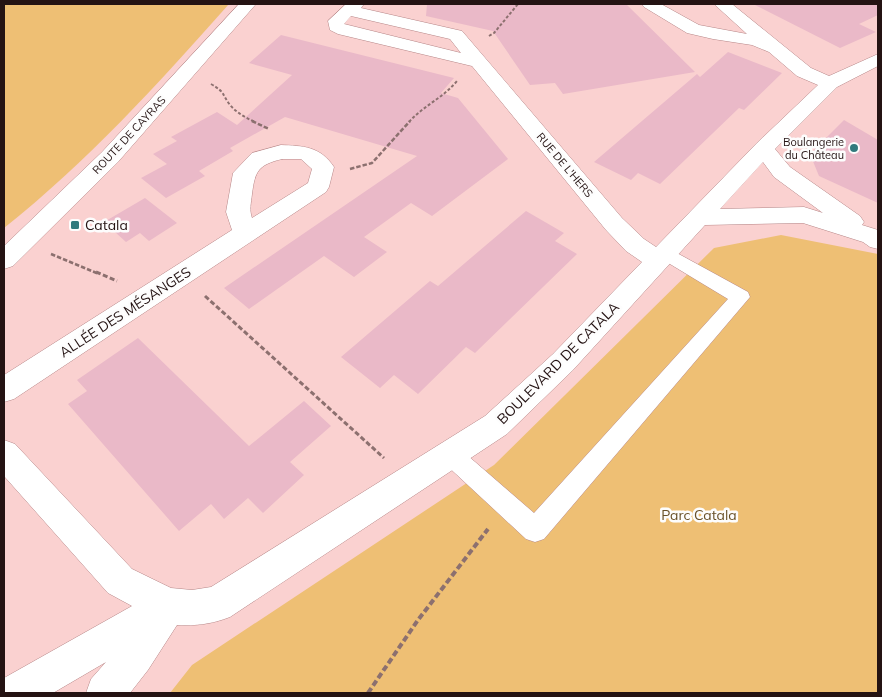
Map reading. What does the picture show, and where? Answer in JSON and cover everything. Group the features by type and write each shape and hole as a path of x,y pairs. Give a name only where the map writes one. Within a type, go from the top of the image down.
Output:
{"street":[{"name":"ROUTE DE CAYRAS","path":"4,260 110,157 248,4"},
{"path":"650,4 701,9 774,48 804,72 830,83"},
{"name":"RUE DE L'HERS","path":"352,7 456,35 473,58 614,224 635,245 662,257"},
{"path":"701,9 693,29 712,34 756,40 774,48"},
{"name":"BOULEVARD DE CATALA","path":"4,454 120,581 168,606 192,608 217,604 410,482 496,425 562,362 764,148 830,83 878,59"},
{"path":"764,148 782,172 875,238"},
{"path":"245,232 238,212 244,173 260,158 281,152 306,153 323,166 320,177"},
{"name":"ALLÉE DES MÉSANGES","path":"4,390 245,232 318,187 320,177"},
{"path":"700,217 804,215 875,238"},
{"path":"16,693 168,606"},
{"path":"105,693 135,657 168,606"}],"lane":[{"path":"451,455 535,530 741,297 662,257"}],"path":[{"path":"320,177 372,163 417,113 448,92 473,58 518,4"},
{"path":"209,83 224,92 226,101 241,115 274,131 281,152"},
{"path":"50,254 131,287 159,290"},
{"path":"182,275 410,482"},
{"path":"368,693 418,620 507,505"}],"green space":[{"path":"4,4 229,4 149,92 93,149 35,203 4,228"},
{"name":"Parc Catala","path":"781,235 878,254 878,693 170,693 192,665 494,465 714,248"}],"building":[{"path":"427,4 626,4 695,72 563,94 555,83 530,85 493,31 426,16"},
{"path":"753,4 878,4 878,15 859,24 876,32 840,48"},
{"path":"281,35 454,78 441,93 458,98 508,159 432,216 411,203 364,237 387,252 354,277 324,256 249,309 224,288 417,156 285,117 230,148 233,151 199,171 205,176 166,198 141,178 167,164 153,154 177,141 171,137 217,112 237,125 292,75 249,63"},
{"path":"728,52 782,73 744,110 739,108 660,184 638,173 631,180 594,162 697,74 700,77"},
{"path":"844,120 878,140 878,203 819,176 810,154"},
{"path":"145,198 177,223 149,241 140,233 126,242 104,222"},
{"path":"526,211 564,233 555,241 577,254 475,353 466,347 418,394 394,375 380,388 341,357 430,281 438,286"},
{"path":"138,338 249,446 304,401 331,426 290,462 304,475 263,513 248,498 224,519 211,504 179,531 68,404 87,391 77,380"}],"place":[{"name":"Boulangerie du Château","path":"854,148"},
{"name":"Catala","path":"75,225"}]}
